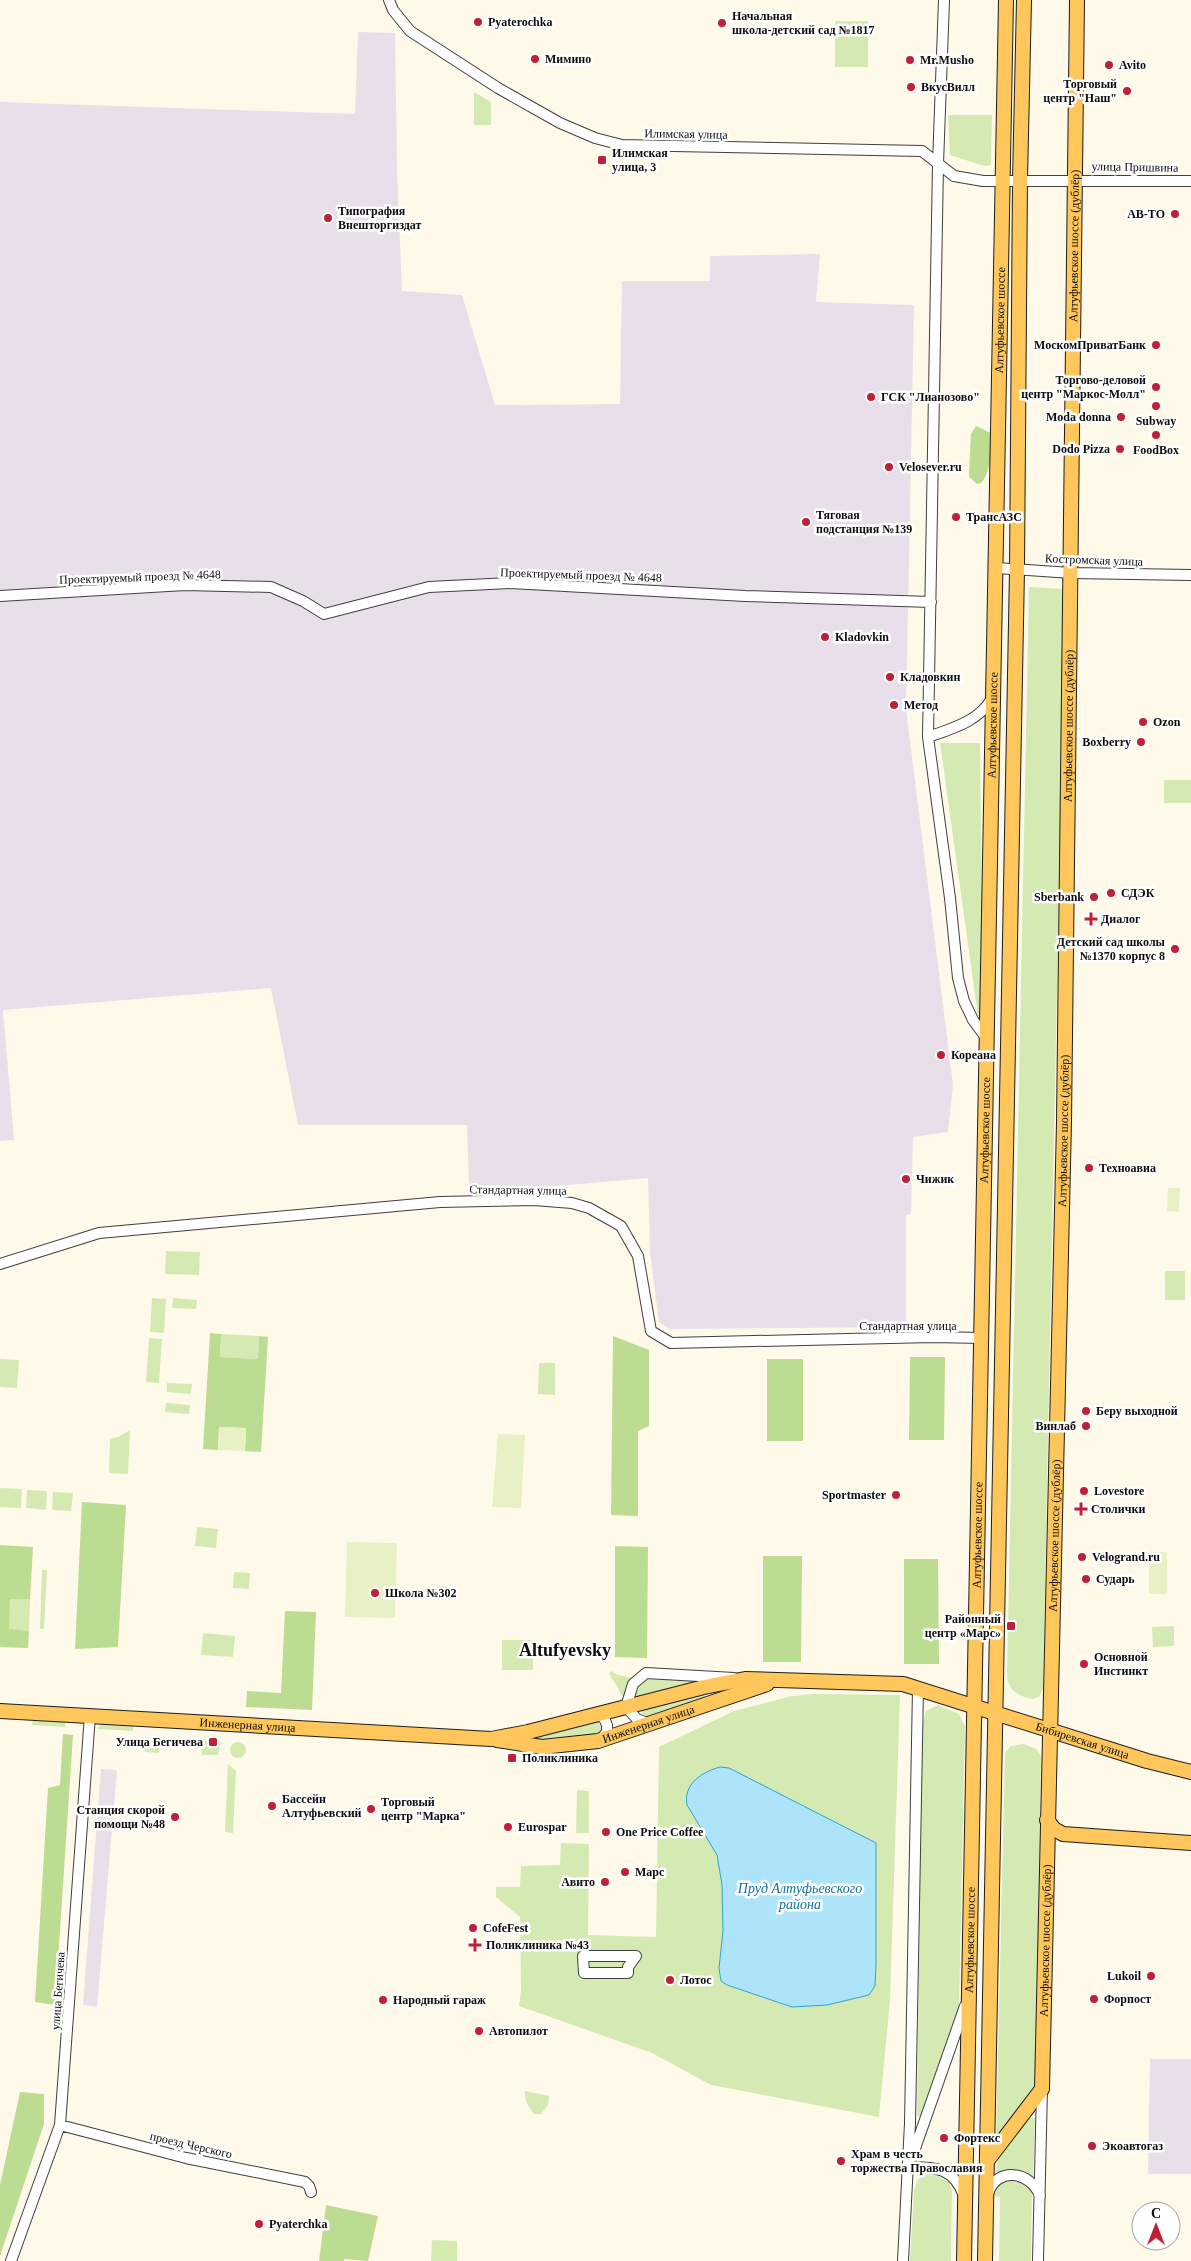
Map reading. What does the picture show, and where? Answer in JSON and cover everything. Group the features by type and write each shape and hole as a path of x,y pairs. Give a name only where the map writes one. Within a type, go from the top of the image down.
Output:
{"main road":[{"name":"Алтуфьевское шоссе","path":"964,2261 997,568 1006,0"},
{"name":"Алтуфьевское шоссе","path":"985,2261 1017,570 1020,180 1024,0"},
{"name":"Алтуфьевское шоссе (дублёр)","path":"1042,2089 1049,1729 1059,1377 1072,573 1076,0"},
{"name":"Инженерная улица","path":"492,1739 528,1732 704,1687 745,1679 893,1682 974,1706"},
{"name":"Инженерная улица","path":"0,1711 492,1739 509,1744 542,1747 598,1741 652,1725 739,1692 764,1685 804,1680"},
{"name":"Бибиревская улица","path":"974,1706 1147,1761 1191,1772"},
{"path":"1048,1820 1054,1829 1063,1834 1083,1837 1191,1843"},
{"path":"1046,1860 1053,1849 1063,1842 1083,1837"},
{"path":"987,2161 1042,2089"}],"street":[{"name":"Илимская улица","path":"389,0 393,10 410,31 529,106 560,123 595,138 622,144 644,146 922,151"},
{"path":"944,0 938,164 928,737 951,906 958,978 970,1014 988,1038"},
{"path":"922,151 932,148 939,140"},
{"path":"922,151 954,176 982,181 1020,180"},
{"name":"улица Пришвина","path":"1020,180 1191,181"},
{"name":"Костромская улица","path":"997,568 1072,573 1191,575"},
{"name":"Проектируемый проезд № 4648","path":"0,596 186,585 271,586 303,601 324,614 429,588 511,583 745,596 931,602"},
{"path":"928,737 973,718 987,708 994,695"},
{"name":"Стандартная улица","path":"0,1264 99,1233 440,1202 534,1200 572,1203 589,1208 621,1226 638,1256 651,1331 671,1343 933,1337 982,1338"},
{"path":"652,1725 637,1719 626,1707 633,1684 646,1673 702,1674 745,1679"},
{"path":"903,2261 909,2167 918,1688"},
{"path":"595,1714 604,1718 607,1725 607,1732 598,1741"},
{"name":"улица Бегичева","path":"12,2261 60,2125 90,1715"},
{"path":"583,1956 593,1956 636,1956 628,1967 628,1973 584,1974 583,1956"},
{"path":"909,2167 962,2018 970,1986"},
{"name":"Алтуфьевское шоссе (дублёр)","path":"1038,2261 1042,2089"},
{"name":"проезд Черского","path":"60,2125 186,2158 305,2182 311,2192"},
{"path":"910,2126 922,2129"},
{"path":"909,2167 933,2168 950,2175 958,2183 965,2204"},
{"path":"986,2205 989,2191 994,2182 1004,2176 1011,2175 1030,2181 1040,2198"}],"shaded area":[{"path":"358,32 395,33 397,168 402,291 462,295 495,405 620,404 622,281 710,281 710,256 820,254 816,302 914,305 906,709 953,1085 948,1132 913,1137 911,1214 906,1215 906,1327 670,1329 659,1322 650,1253 648,1178 534,1188 469,1189 467,1125 298,1125 271,988 3,1010 14,1140 0,1141 0,102 355,114"},
{"path":"101,1769 117,1770 97,2007 83,2005"},
{"path":"1150,2059 1191,2059 1191,2174 1148,2174"}],"green space":[{"path":"835,21 868,21 868,67 835,67"},
{"path":"474,92 491,102 491,125 474,125"},
{"path":"948,115 992,115 991,165 984,166 950,155"},
{"path":"976,426 991,433 991,453 987,473 981,483 977,484 969,477 971,434"},
{"path":"1029,587 1065,589 1043,1688 1040,1696 1033,1699 1024,1697 1012,1689 1007,1676"},
{"path":"940,743 980,743 983,1019 978,1016"},
{"path":"1164,780 1191,780 1191,803 1164,803"},
{"path":"1168,1188 1180,1188 1179,1212 1167,1211"},
{"path":"166,1251 200,1252 199,1275 165,1274"},
{"path":"1165,1271 1185,1271 1185,1300 1165,1300"},
{"path":"152,1298 166,1299 164,1333 150,1332"},
{"path":"173,1298 197,1300 196,1309 172,1308"},
{"path":"210,1333 221,1334 220,1357 258,1359 259,1336 268,1337 261,1452 245,1451 246,1428 219,1427 218,1450 203,1449"},
{"path":"221,1334 259,1336 258,1359 220,1357"},
{"path":"613,1336 649,1350 649,1426 638,1431 638,1516 611,1515"},
{"path":"149,1338 162,1339 159,1383 146,1382"},
{"path":"910,1357 945,1357 944,1440 909,1440"},
{"path":"0,1359 19,1360 17,1388 0,1387"},
{"path":"767,1359 803,1359 803,1441 767,1441"},
{"path":"539,1363 555,1363 555,1395 538,1394"},
{"path":"167,1383 192,1384 191,1394 167,1392"},
{"path":"166,1403 190,1405 189,1414 165,1412"},
{"path":"219,1427 246,1428 245,1451 218,1450"},
{"path":"130,1430 128,1474 109,1473 110,1439"},
{"path":"498,1434 525,1435 521,1508 492,1507"},
{"path":"0,1488 22,1489 21,1508 0,1507"},
{"path":"27,1490 47,1491 46,1510 26,1508"},
{"path":"53,1492 73,1493 71,1511 52,1510"},
{"path":"82,1502 126,1505 118,1647 75,1649"},
{"path":"197,1527 218,1529 216,1548 195,1546"},
{"path":"347,1542 397,1543 395,1618 345,1617"},
{"path":"0,1545 33,1547 30,1599 10,1599 9,1629 29,1631 28,1648 0,1647"},
{"path":"615,1546 648,1547 647,1658 615,1657"},
{"path":"1149,1552 1167,1552 1167,1594 1149,1594"},
{"path":"763,1556 802,1556 801,1662 763,1662"},
{"path":"904,1559 938,1559 939,1664 904,1664"},
{"path":"42,1570 47,1570 44,1629 40,1629"},
{"path":"234,1572 250,1573 249,1589 233,1588"},
{"path":"10,1598 30,1599 29,1631 8,1630"},
{"path":"285,1611 316,1612 312,1710 246,1707 247,1691 281,1693"},
{"path":"1174,1626 1174,1646 1153,1647 1152,1627"},
{"path":"203,1633 235,1636 233,1657 201,1655"},
{"path":"502,1640 533,1640 533,1670 502,1670"},
{"path":"611,1671 618,1675 633,1678 623,1697 609,1673"},
{"path":"650,1679 698,1681 633,1698 638,1686"},
{"path":"704,1693 704,1698 655,1717 647,1717 636,1708"},
{"path":"814,1694 900,1695 890,2000 879,2117 711,2085 652,2053 519,2006 521,1990 520,1917 496,1897 496,1887 520,1887 521,1866 560,1865 561,1843 589,1844 588,1935 656,1937 659,1747 734,1711 792,1696"},
{"path":"938,1705 959,1714 965,1726 959,2011 921,2119 917,2115 922,1725 926,1711"},
{"path":"33,1719 65,1721 65,1727 32,1725"},
{"path":"596,1720 602,1727 599,1734 538,1740 518,1738"},
{"path":"102,1723 133,1725 133,1731 97,1729"},
{"path":"63,1734 73,1735 55,2005 35,2002 48,1788 60,1785"},
{"path":"140,1737 221,1742 218,1755 202,1755 201,1749 160,1746 159,1753 146,1752 139,1748"},
{"path":"235,1742 241,1742 246,1747 244,1756 235,1758 230,1753 230,1747"},
{"path":"1024,1744 1036,1749 1041,1756 1036,2086 996,2140 1005,1753 1011,1746"},
{"path":"228,1764 236,1771 233,1833 225,1832"},
{"path":"577,1790 589,1791 589,1833 576,1833"},
{"path":"525,2091 549,2096 548,2105 541,2114 534,2114 530,2109 526,2101"},
{"path":"20,2092 44,2094 44,2124 0,2256 0,2185"},
{"path":"1029,2117 1035,2118 1033,2178 1016,2171 995,2176 999,2153"},
{"path":"937,2173 937,2176 949,2182 952,2191 951,2261 910,2261 914,2191 917,2181 924,2174"},
{"path":"1008,2179 1022,2181 1032,2190 1031,2261 999,2261 1000,2197 994,2196 998,2185"},
{"path":"326,2205 378,2216 368,2261 344,2259 344,2261 319,2261"},
{"path":"432,2240 457,2241 457,2261 431,2261"}],"water":[{"name":"Пруд Алтуфьевского района","path":"720,1767 729,1768 876,1843 875,1986 869,1995 827,2005 792,2007 727,1985 721,1981 719,1968 723,1931 722,1885 717,1855 687,1805 688,1791 695,1780 707,1772"}],"place":[{"name":"Pyaterochka","path":"478,22"},
{"name":"Начальная школа-детский сад №1817","path":"722,23"},
{"name":"Мимино","path":"535,59"},
{"name":"Mr.Musho","path":"910,60"},
{"name":"Avito","path":"1109,65"},
{"name":"ВкусВилл","path":"911,87"},
{"name":"Торговый центр \"Наш\"","path":"1127,91"},
{"name":"Илимская улица, 3","path":"602,160"},
{"name":"АВ-ТО","path":"1175,214"},
{"name":"Типография Внешторгиздат","path":"328,218"},
{"name":"МоскомПриватБанк","path":"1156,345"},
{"name":"Торгово-деловой центр \"Маркос-Молл\"","path":"1156,387"},
{"name":"ГСК \"Лианозово\"","path":"871,397"},
{"name":"Subway","path":"1156,406"},
{"name":"Moda donna","path":"1121,417"},
{"name":"FoodBox","path":"1156,435"},
{"name":"Dodo Pizza","path":"1120,449"},
{"name":"Velosever.ru","path":"889,467"},
{"name":"ТрансАЗС","path":"956,517"},
{"name":"Тяговая подстанция №139","path":"806,522"},
{"name":"Kladovkin","path":"825,637"},
{"name":"Кладовкин","path":"890,677"},
{"name":"Метод","path":"894,705"},
{"name":"Ozon","path":"1143,722"},
{"name":"Boxberry","path":"1141,742"},
{"name":"СДЭК","path":"1111,893"},
{"name":"Sberbank","path":"1094,897"},
{"name":"Диалог","path":"1091,919"},
{"name":"Детский сад школы №1370 корпус 8","path":"1175,949"},
{"name":"Кореана","path":"941,1055"},
{"name":"Техноавиа","path":"1089,1168"},
{"name":"Чижик","path":"906,1179"},
{"name":"Беру выходной","path":"1086,1411"},
{"name":"Винлаб","path":"1086,1426"},
{"name":"Lovestore","path":"1084,1491"},
{"name":"Sportmaster","path":"896,1495"},
{"name":"Столички","path":"1081,1509"},
{"name":"Velogrand.ru","path":"1082,1557"},
{"name":"Сударь","path":"1086,1579"},
{"name":"Школа №302","path":"375,1593"},
{"name":"Районный центр «Марс»","path":"1011,1626"},
{"name":"Основной Инстинкт","path":"1084,1664"},
{"name":"Улица Бегичева","path":"213,1742"},
{"name":"Поликлиника","path":"512,1758"},
{"name":"Бассейн Алтуфьевский","path":"272,1806"},
{"name":"Торговый центр \"Марка\"","path":"371,1809"},
{"name":"Станция скорой помощи №48","path":"175,1817"},
{"name":"Eurospar","path":"508,1827"},
{"name":"One Price Coffee","path":"606,1832"},
{"name":"Марс","path":"625,1872"},
{"name":"Авито","path":"605,1882"},
{"name":"CofeFest","path":"473,1928"},
{"name":"Поликлиника №43","path":"475,1945"},
{"name":"Lukoil","path":"1151,1976"},
{"name":"Лотос","path":"670,1980"},
{"name":"Форпост","path":"1094,1999"},
{"name":"Народный гараж","path":"383,2000"},
{"name":"Автопилот","path":"479,2031"},
{"name":"Фортекс","path":"944,2138"},
{"name":"Экоавтогаз","path":"1092,2146"},
{"name":"Храм в честь торжества Православия","path":"841,2161"},
{"name":"Pyaterchka","path":"259,2224"}],"district":[{"name":"Altufyevsky","path":"565,1650"}]}
